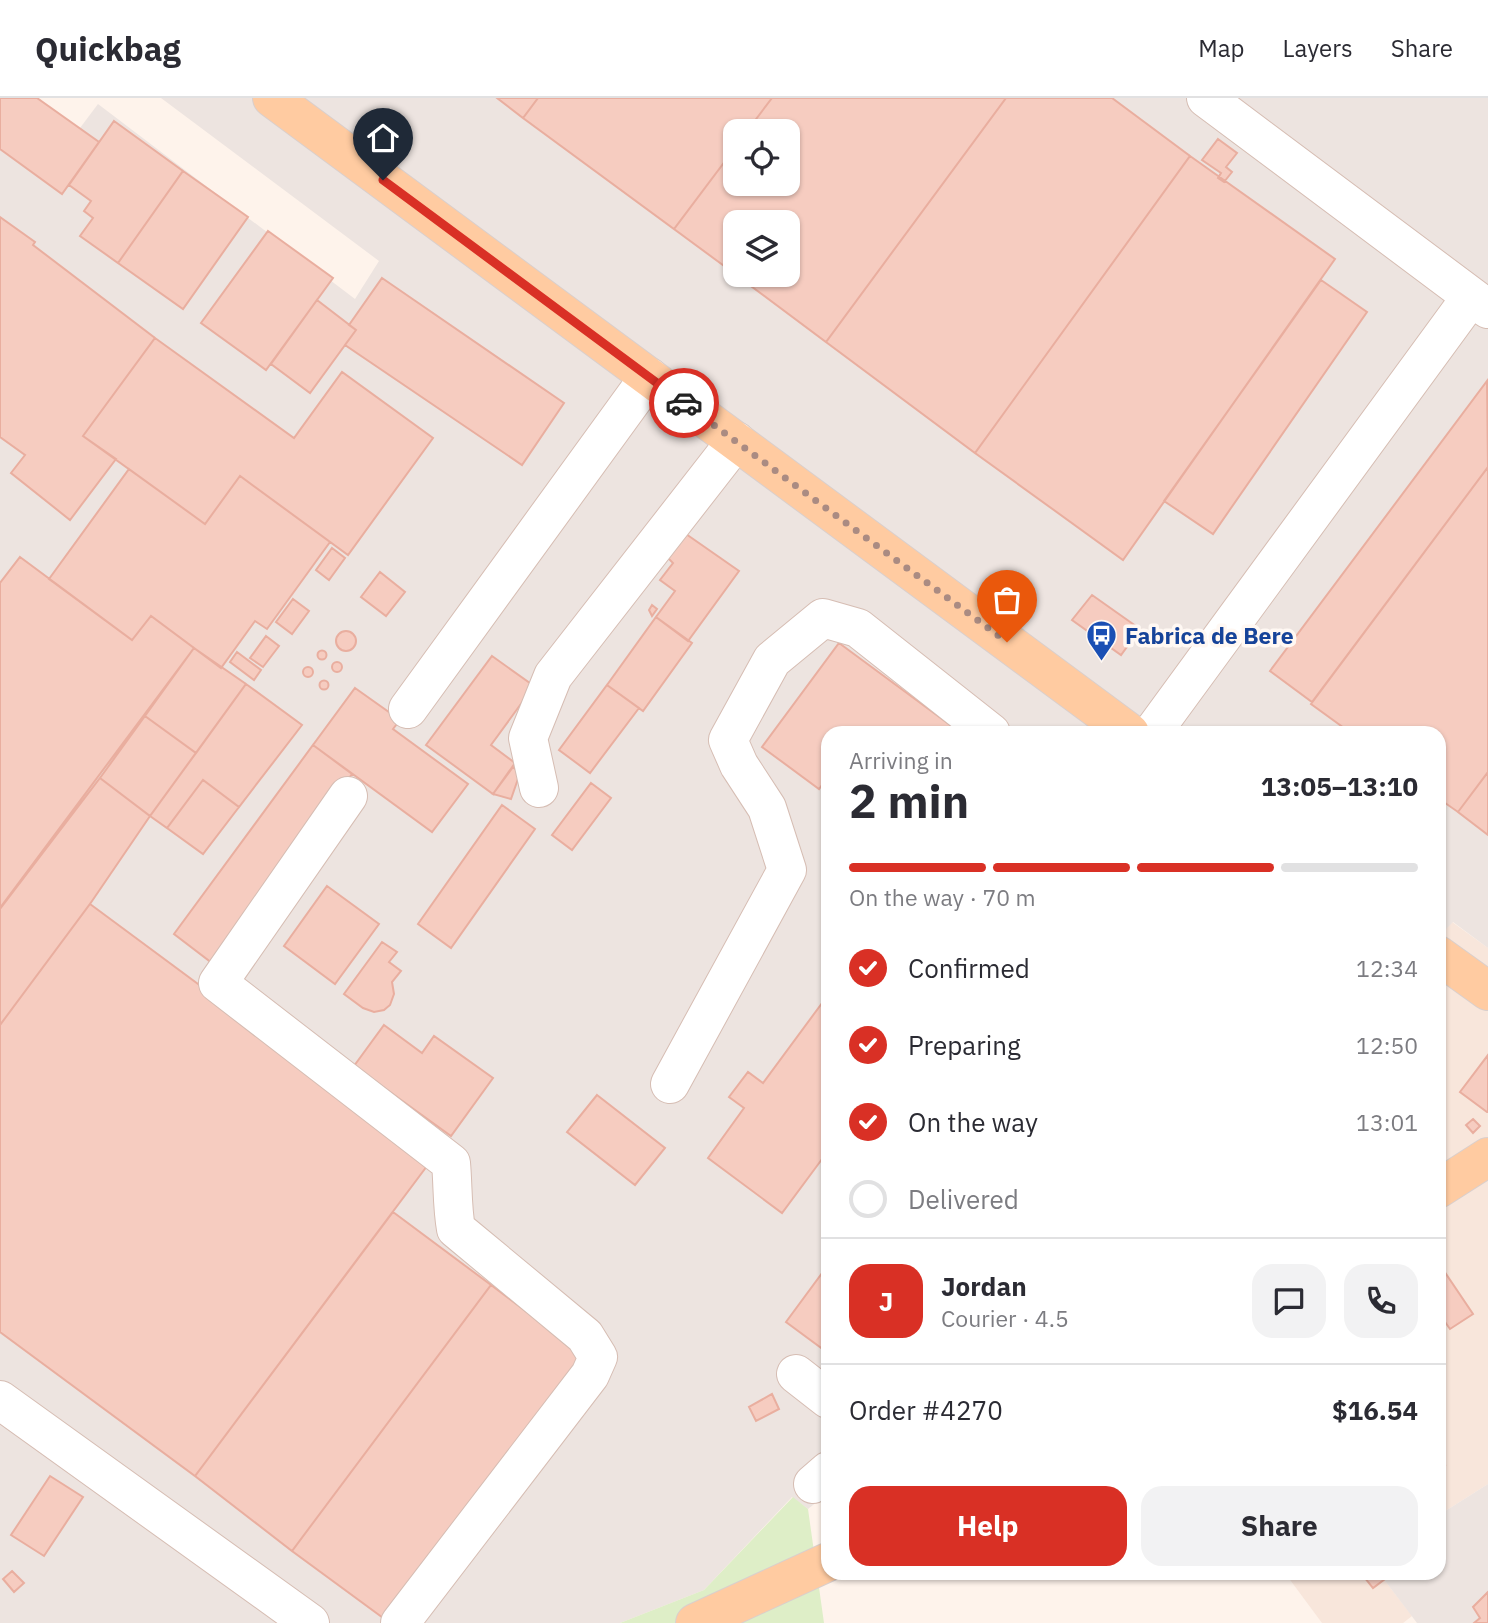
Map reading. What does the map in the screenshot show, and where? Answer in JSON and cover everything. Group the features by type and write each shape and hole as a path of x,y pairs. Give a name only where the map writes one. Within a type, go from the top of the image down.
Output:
{"main road":[{"path":"272,98 1121,726"},
{"path":"1446,961 1488,991"},
{"path":"1446,1184 1488,1157"},
{"path":"695,1623 821,1565"}],"lane":[{"path":"1157,726 1480,303 1206,98"},
{"path":"408,709 649,377"},
{"path":"540,788 528,738 553,676 736,441"},
{"path":"670,1084 787,870 767,808 739,765 728,740 772,660 823,618 858,628 982,726"},
{"path":"348,796 218,983 451,1163 456,1229 586,1336 598,1357 590,1375 400,1623"},
{"path":"796,1374 821,1394"},
{"path":"0,1400 310,1623"}],"shaded area":[{"path":"0,98 77,132 98,104 355,299 379,261 161,98 1488,98 1488,948 1453,922 1446,929 1446,726 821,726 821,1499 808,1509 792,1497 704,1590 620,1623 0,1623"},
{"path":"1452,922 1488,948 1488,1484 1446,1511 1446,928"},
{"path":"1488,1484 1488,1623 1417,1623 1384,1580 1446,1580 1446,1511"},
{"path":"1290,1580 1384,1580 1412,1616 1403,1623 1322,1623"}],"green space":[{"path":"793,1497 808,1509 824,1623 620,1623 704,1590"}],"building":[{"path":"0,98 37,98 99,142 62,194 0,149"},
{"path":"497,98 538,98 523,118"},
{"path":"538,98 772,98 756,119 723,119 723,164 674,229 523,118"},
{"path":"772,98 1006,98 826,342 752,287 800,287 800,210 723,210 723,265 674,229 723,164 723,196 800,196 800,119 756,119"},
{"path":"1006,98 1112,98 1190,156 975,453 826,342"},
{"path":"114,121 183,171 118,263 80,236 93,218 84,211 91,201 69,185"},
{"path":"1218,139 1237,153 1226,167 1232,172 1224,182 1218,178 1221,173 1202,160"},
{"path":"1190,156 1335,259 1123,560 975,453"},
{"path":"183,171 248,217 183,309 118,263"},
{"path":"0,217 155,338 83,436 116,459 70,520 11,473 25,455 0,437"},
{"path":"268,231 333,278 266,370 201,323"},
{"path":"382,278 564,403 522,465 345,345 356,330 349,325"},
{"path":"1321,280 1367,312 1213,534 1164,501"},
{"path":"317,300 356,330 310,393 271,364"},
{"path":"155,338 294,438 342,372 433,438 348,555 240,476 205,524 83,436"},
{"path":"1487,381 1488,467 1312,702 1270,671"},
{"path":"1488,467 1488,772 1458,812 1446,804 1446,726 1341,726 1311,704"},
{"path":"129,469 205,524 240,476 330,542 267,629 255,621 221,668 151,616 132,640 49,579"},
{"path":"686,534 739,571 688,641 656,617 675,591 660,580 673,563 668,558"},
{"path":"332,548 345,558 329,580 316,570"},
{"path":"20,557 132,640 151,616 194,648 0,908 0,583"},
{"path":"380,572 405,592 386,616 361,597"},
{"path":"1092,595 1140,629 1121,655 1072,620"},
{"path":"293,599 309,611 292,634 276,622"},
{"path":"652,605 657,609 652,616 649,610"},
{"path":"656,617 692,643 643,711 607,685"},
{"path":"346,631 353,634 356,641 353,648 346,651 339,648 336,641 339,634"},
{"path":"266,636 279,646 263,667 250,658"},
{"path":"839,643 952,726 821,726 819,789 762,747"},
{"path":"194,648 246,684 196,753 145,716"},
{"path":"322,650 327,655 322,660 317,655"},
{"path":"237,652 261,670 254,680 230,662"},
{"path":"492,656 534,686 491,745 515,763 493,794 426,745"},
{"path":"337,662 342,667 337,672 332,667"},
{"path":"308,667 313,672 308,677 303,672"},
{"path":"324,680 329,685 324,690 319,685"},
{"path":"246,684 302,725 239,807 203,780 167,828 150,816"},
{"path":"607,685 639,708 590,773 559,750"},
{"path":"355,688 400,720 393,729 468,784 432,832 313,745"},
{"path":"145,716 196,753 150,816 100,778"},
{"path":"313,745 352,774 212,963 174,934"},
{"path":"513,767 520,773 511,799 493,794"},
{"path":"1488,772 1488,835 1458,812"},
{"path":"100,778 150,816 90,904 0,1025 0,909"},
{"path":"203,780 239,807 203,854 167,828"},
{"path":"591,783 611,798 572,850 552,835"},
{"path":"502,805 535,829 451,948 418,924"},
{"path":"327,886 379,924 335,984 284,946"},
{"path":"90,904 433,1158 195,1476 0,1332 0,1025"},
{"path":"382,942 397,952 389,962 401,971 392,982 394,994 390,1005 384,1010 374,1012 363,1008 344,994"},
{"path":"821,1004 821,1160 782,1213 708,1158 744,1108 729,1097 748,1072 763,1083"},
{"path":"384,1025 422,1053 434,1036 493,1078 451,1136 354,1066"},
{"path":"1488,1055 1488,1112 1487,1112 1460,1092"},
{"path":"597,1095 665,1148 635,1185 567,1132"},
{"path":"1473,1119 1480,1126 1473,1133 1466,1125"},
{"path":"393,1212 491,1285 292,1551 195,1476"},
{"path":"821,1274 821,1348 786,1322"},
{"path":"1446,1274 1473,1314 1450,1329 1446,1323"},
{"path":"491,1285 588,1358 390,1623 292,1551"},
{"path":"772,1394 779,1409 756,1421 749,1407"},
{"path":"50,1476 83,1497 44,1556 11,1535"},
{"path":"12,1571 24,1583 14,1592 3,1579"},
{"path":"1367,1580 1384,1580 1373,1588"},
{"path":"1488,1592 1488,1623 1474,1623 1480,1618 1473,1607"}],"way so far":[{"path":"684,403 1007,642"}],"place":[{"name":"Fabrica de Bere","path":"1102,663"}],"route":[{"path":"383,180 684,403"}]}
